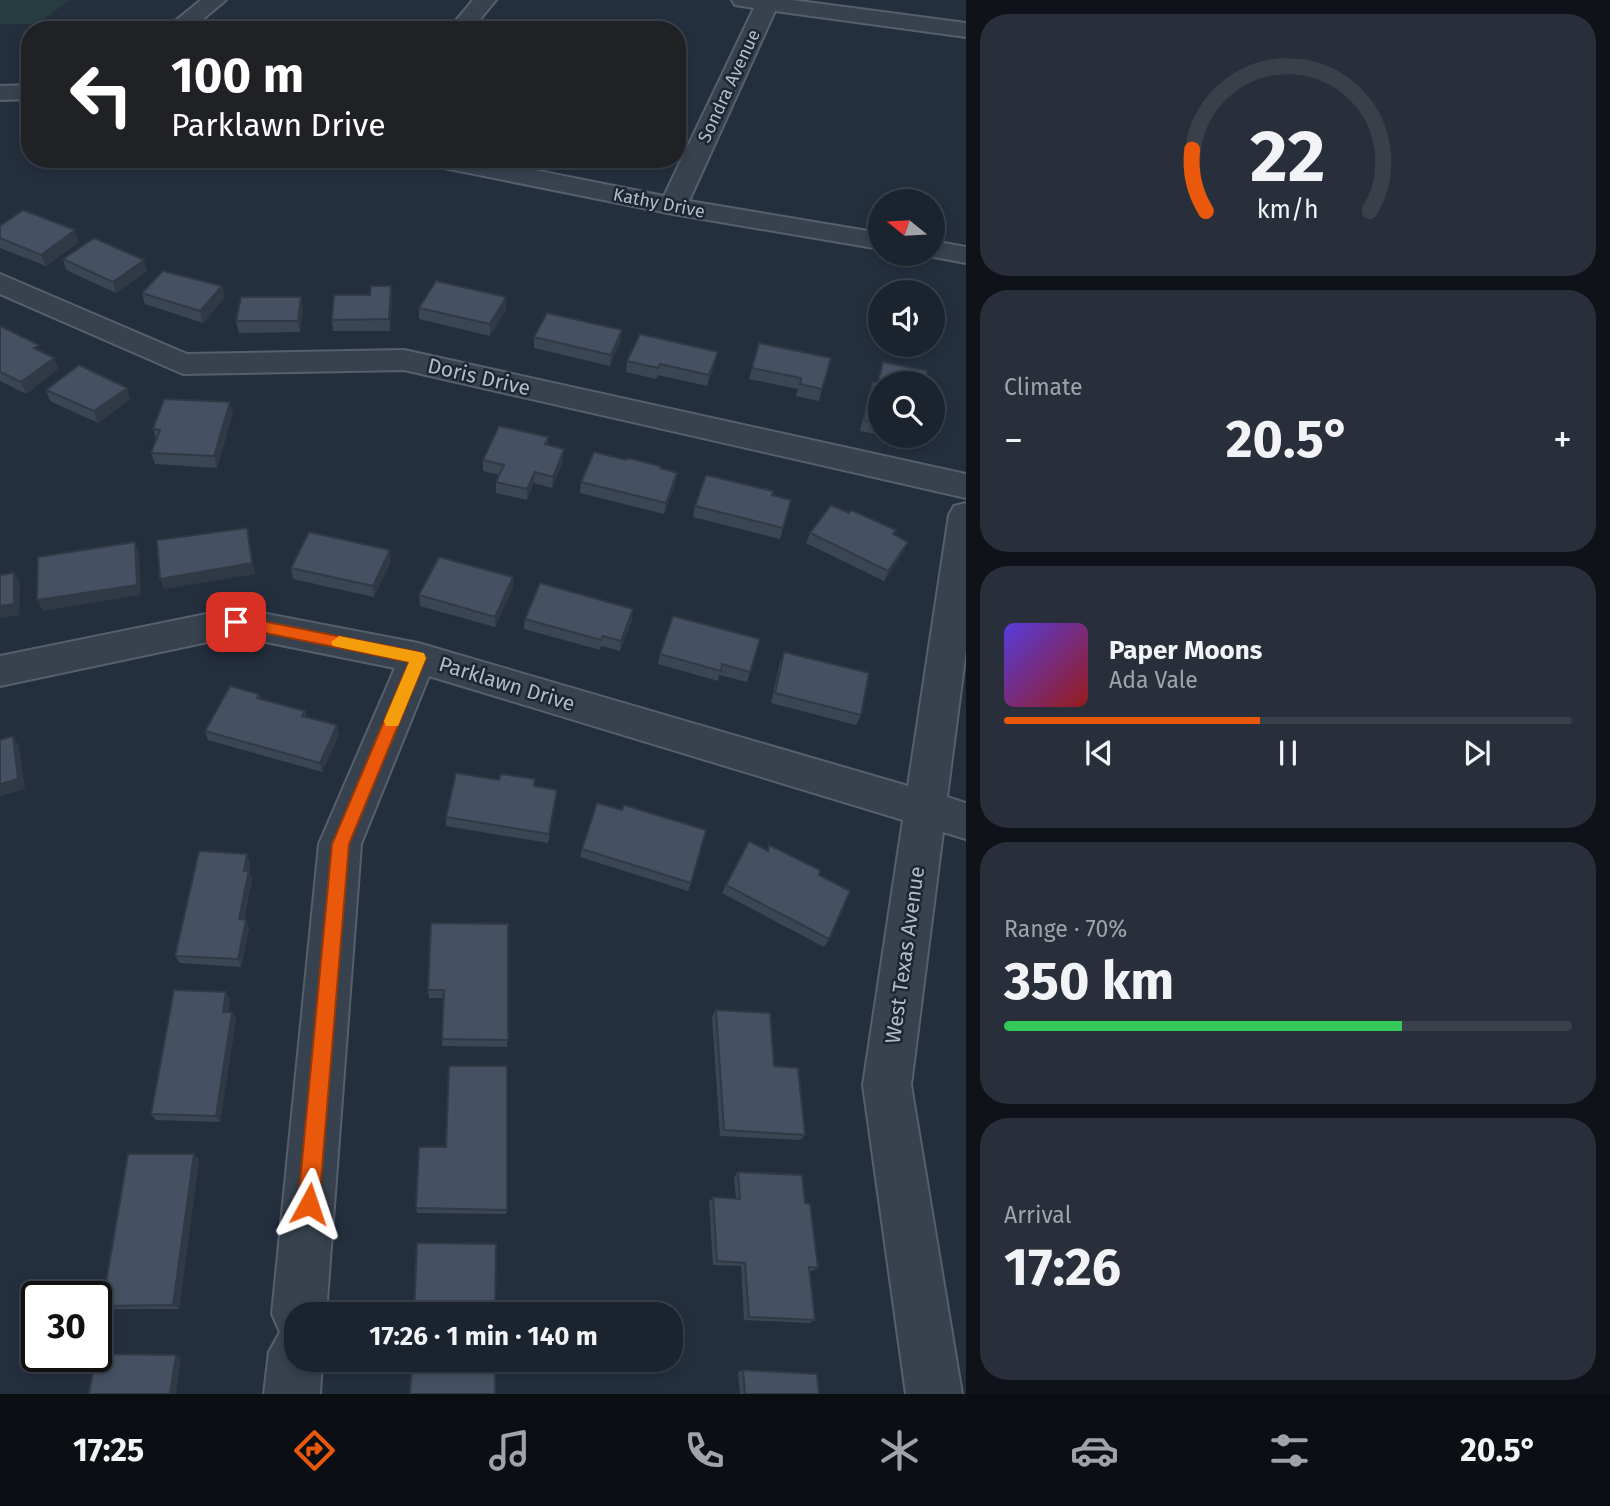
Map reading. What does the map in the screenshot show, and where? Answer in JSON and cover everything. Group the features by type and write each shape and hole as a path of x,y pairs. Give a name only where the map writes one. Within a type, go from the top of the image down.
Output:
{"street":[{"path":"187,21 215,0"},
{"path":"467,21 485,0"},
{"path":"755,2 966,30"},
{"name":"Sondra Avenue","path":"673,206 755,2"},
{"path":"0,93 21,92"},
{"name":"Kathy Drive","path":"484,168 673,206 868,239"},
{"path":"945,251 966,255"},
{"name":"Doris Drive","path":"0,283 183,364 404,360 966,486"},
{"name":"West Texas Avenue","path":"934,1394 887,1085 966,515"},
{"name":"Parklawn Drive","path":"0,671 236,622 418,658 966,821"},
{"path":"300,1302 340,844 418,658"},
{"path":"292,1394 294,1372"}],"green space":[{"path":"0,0 70,0 41,21 0,24"}],"building":[{"path":"23,210 75,230 41,255 0,238 0,226"},
{"path":"94,238 144,260 113,282 63,259"},
{"path":"163,271 222,286 200,311 142,293"},
{"path":"436,281 506,297 490,324 419,308"},
{"path":"371,286 391,286 389,319 332,320 334,295 370,295"},
{"path":"241,297 301,297 298,321 236,321"},
{"path":"547,313 622,330 611,355 534,337"},
{"path":"0,326 39,345 34,348 54,358 21,382 0,372"},
{"path":"640,334 718,352 709,375 660,364 658,368 627,361"},
{"path":"759,343 831,358 822,389 800,384 801,378 752,368"},
{"path":"883,362 927,371 881,371"},
{"path":"79,365 127,388 94,411 46,390"},
{"path":"164,399 230,402 214,456 151,453 160,430 153,429"},
{"path":"868,403 868,421 864,420"},
{"path":"499,426 548,437 545,444 564,449 553,477 535,472 527,489 496,482 504,465 483,460"},
{"path":"594,452 660,466 677,473 666,503 581,482"},
{"path":"706,475 773,491 772,495 791,500 783,528 695,506"},
{"path":"831,505 849,513 851,510 896,530 893,534 908,542 888,571 810,533"},
{"path":"247,528 252,563 160,579 157,540"},
{"path":"309,532 390,550 373,586 291,568"},
{"path":"135,542 137,585 37,600 38,557"},
{"path":"439,557 513,577 495,617 419,595"},
{"path":"14,573 14,604 0,606 0,575"},
{"path":"540,583 633,609 621,641 603,636 601,640 525,619"},
{"path":"673,616 760,639 750,672 722,664 721,671 660,654"},
{"path":"784,652 869,673 861,715 775,693"},
{"path":"230,686 259,694 257,698 305,711 302,716 337,725 320,763 205,731"},
{"path":"13,736 18,779 0,784 0,740"},
{"path":"456,773 499,780 501,774 535,779 534,786 557,790 549,834 446,817"},
{"path":"597,803 622,810 624,805 706,830 691,883 582,849"},
{"path":"749,841 768,851 769,845 820,870 819,875 850,891 829,939 726,885"},
{"path":"199,851 247,854 244,871 249,870 239,919 246,920 238,959 175,956"},
{"path":"431,923 508,924 508,1040 442,1039 444,990 428,990"},
{"path":"174,990 226,992 223,1012 232,1012 216,1116 151,1114"},
{"path":"716,1010 770,1013 774,1066 798,1068 805,1135 724,1130"},
{"path":"449,1066 507,1066 507,1210 416,1208 419,1147 446,1147"},
{"path":"128,1154 194,1154 173,1305 112,1306 112,1281 106,1281"},
{"path":"738,1172 802,1175 805,1203 810,1204 818,1268 809,1267 815,1320 749,1317 745,1263 717,1261 713,1197 740,1199"},
{"path":"417,1243 496,1244 495,1302 415,1302"},
{"path":"112,1354 176,1355 170,1394 89,1394 93,1372 112,1372"},
{"path":"743,1370 817,1374 819,1394 745,1394"},
{"path":"411,1372 495,1372 495,1394 410,1394"}],"slow traffic":[{"path":"339,642 418,658 392,721"}],"route":[{"path":"236,622 418,658 340,844 309,1204"}]}
